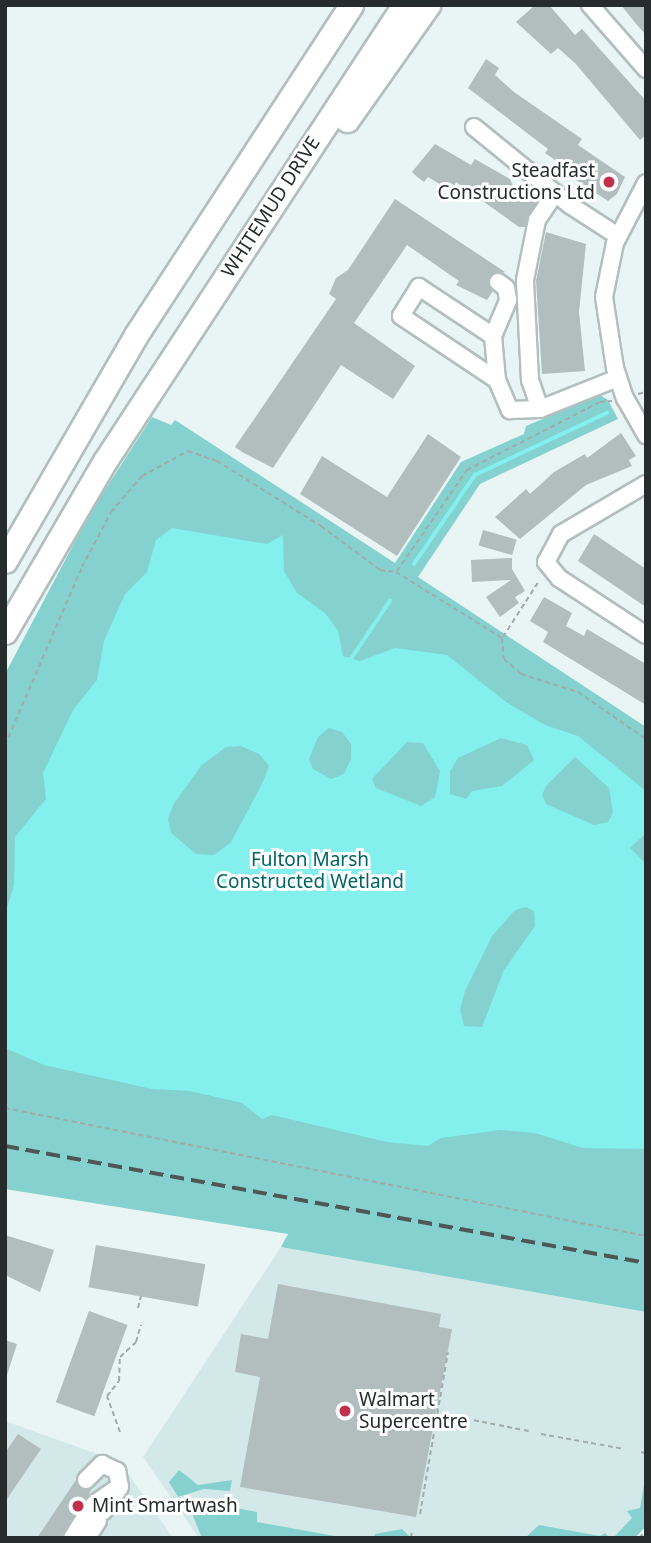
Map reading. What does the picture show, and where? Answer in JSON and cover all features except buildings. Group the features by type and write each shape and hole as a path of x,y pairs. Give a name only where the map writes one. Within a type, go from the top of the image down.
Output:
{"highway":[{"path":"197,239 249,144 335,5"},
{"path":"5,561 197,239 351,5"},
{"name":"WHITEMUD DRIVE","path":"5,632 139,409 404,5"},
{"path":"164,372 428,5"}],"street":[{"path":"590,5 646,69"},
{"path":"474,127 555,193 618,236"},
{"path":"646,183 618,236 604,297 609,346 618,378 646,435"},
{"path":"540,409 529,370 525,280 537,220 555,193"},
{"path":"498,282 506,288 508,300 493,336 497,380 510,410 540,409 618,378"},
{"path":"493,336 419,287 401,316 497,380"},
{"path":"646,484 561,534 547,553 543,575 646,635"},
{"path":"80,1538 121,1479 116,1469 104,1464 86,1480"},
{"path":"72,1538 98,1510"},
{"path":"87,1538 98,1510"}],"path":[{"path":"634,395 646,392"},
{"path":"396,572 467,470 600,402 616,401"},
{"path":"5,745 101,530 142,476 188,451 217,461 321,526 380,570 396,572 502,638"},
{"path":"543,575 502,638 504,660 521,674 578,692 646,738"},
{"path":"5,1108 646,1236"},
{"path":"138,1308 141,1296"},
{"path":"120,1432 106,1400 118,1381 120,1357 136,1342 141,1325"},
{"path":"420,1514 448,1352"},
{"path":"437,1414 442,1414"},
{"path":"457,1417 528,1431"},
{"path":"541,1434 624,1449"},
{"path":"641,1452 646,1453"},
{"path":"639,1538 646,1531"},
{"path":"411,1538 412,1532"}],"shaded area":[{"name":"Fulton Marsh Constructed Wetland","path":"172,528 267,544 283,535 284,571 297,593 325,613 338,631 343,656 360,661 395,648 447,655 506,702 545,725 578,736 646,791 646,833 630,848 646,864 646,1149 583,1148 535,1133 500,1130 441,1138 428,1146 387,1142 272,1115 262,1119 242,1103 190,1091 152,1089 44,1065 5,1048 5,915 14,885 15,837 46,799 43,773 73,710 97,680 104,641 125,594 147,572 156,540","holes":["329,728 342,732 351,744 351,759 344,774 331,779 313,769 309,759 318,737","501,738 527,745 534,760 502,786 472,791 466,799 450,794 450,771 458,758","407,742 423,743 440,771 435,797 421,806 376,788 372,779","241,746 259,754 269,766 231,842 214,855 196,854 171,833 168,819 173,805 201,766 226,747","575,757 609,788 613,813 608,822 594,825 546,804 542,795 546,786","526,907 534,911 535,926 504,970 482,1027 464,1026 460,1010 465,991 492,936 515,910"]},
{"path":"281,1247 646,1312 646,1526 635,1538 199,1538 143,1457"},
{"path":"5,1421 120,1462 173,1538 5,1538"}],"green space":[{"name":"Fulton Marsh Constructed Wetland","path":"600,395 608,400 618,419 480,484 418,577 646,727 646,1312 281,1247 288,1234 5,1189 5,674 90,513 152,417 171,425 175,420 395,563 461,462 524,434 526,426"},
{"path":"179,1470 198,1485 232,1480 230,1491 204,1489 178,1497 169,1482"},
{"path":"646,1474 646,1526 635,1538 613,1538 632,1518 627,1511 640,1508"},
{"path":"208,1503 257,1512 257,1522 346,1538 202,1538 193,1516 199,1506"},
{"path":"539,1525 600,1536 605,1533 610,1538 525,1538"},
{"path":"402,1529 411,1538 374,1538 375,1534"}],"waterway":[{"path":"414,564 475,475 607,413"},
{"path":"351,659 390,601"}],"railway":[{"path":"5,1146 646,1263"}],"place":[{"name":"Steadfast Constructions Ltd","path":"609,182"},
{"name":"Walmart Supercentre","path":"345,1411"},
{"name":"Mint Smartwash","path":"78,1506"}]}
